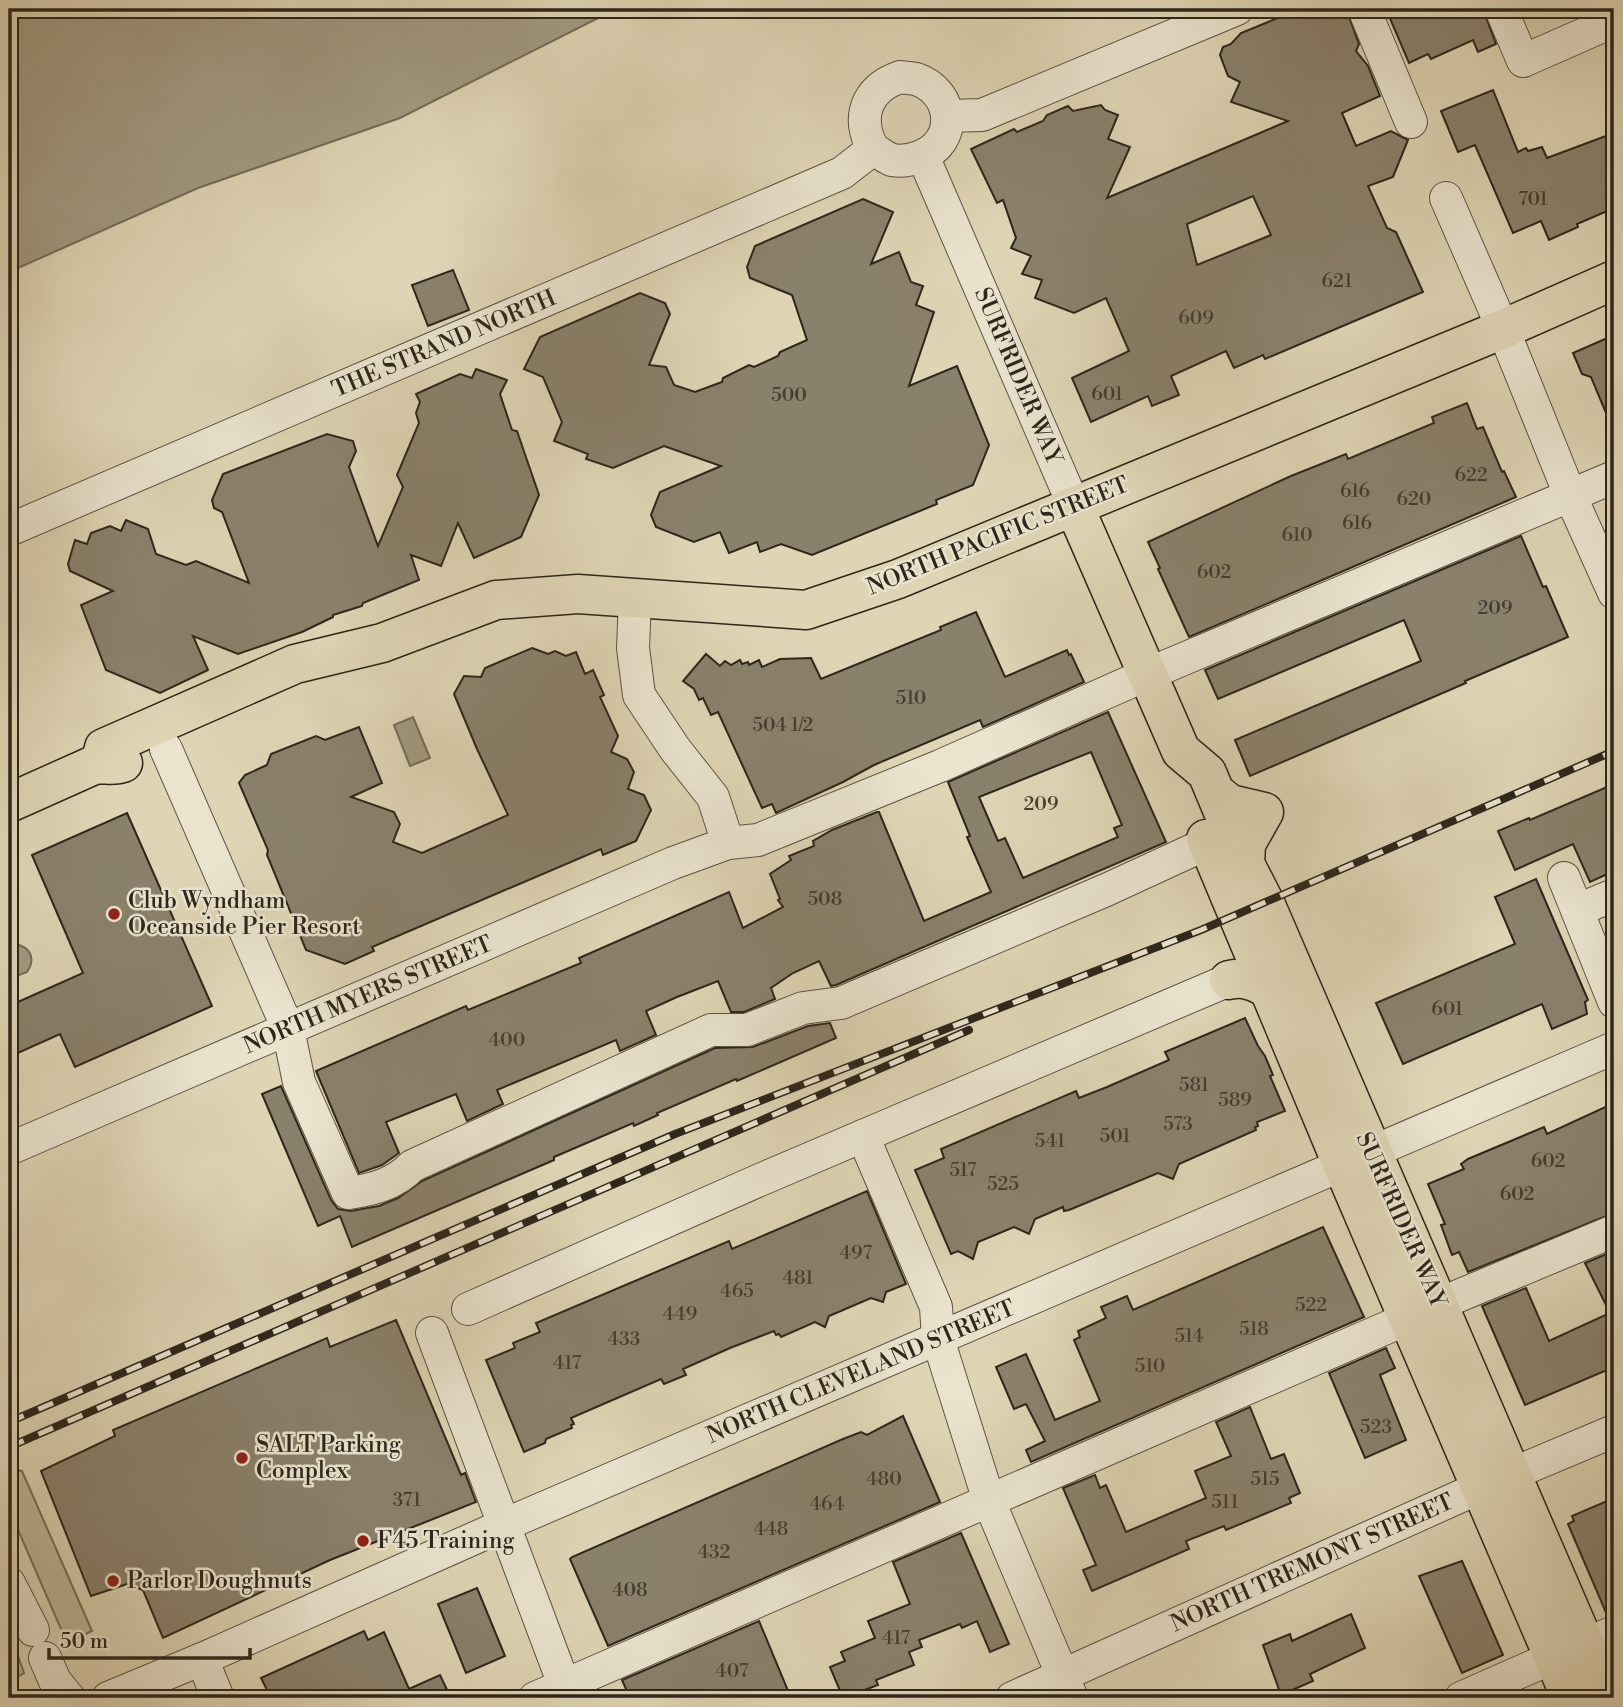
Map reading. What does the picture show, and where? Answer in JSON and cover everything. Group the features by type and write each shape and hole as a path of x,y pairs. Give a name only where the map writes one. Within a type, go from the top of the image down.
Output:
{"main road":[{"name":"NORTH PACIFIC STREET","path":"100,764 104,748 295,664 382,643 495,600 578,594 806,610 898,579 1503,329 1614,280"},
{"name":"SURFRIDER WAY","path":"1074,506 1181,751 1180,776 1270,990 1356,1158 1496,1480 1584,1645 1608,1698"},
{"name":"NORTH PACIFIC STREET","path":"9,803 100,764 112,767 166,749 299,688 354,651"},
{"name":"SURFRIDER WAY","path":"1181,751 1207,773 1245,864 1265,903 1356,1158"},
{"path":"1229,979 1238,977 1250,980 1270,990"},
{"name":"SURFRIDER WAY","path":"1571,1698 1584,1645"}],"street":[{"path":"948,116 982,115 1237,9"},
{"path":"1364,9 1411,122"},
{"path":"1501,9 1523,61 1614,21"},
{"path":"900,78 916,79 933,89 943,102 948,116 943,140 935,150 908,161 892,160 873,149 864,127 871,96 886,82 900,78"},
{"name":"THE STRAND NORTH","path":"9,530 842,173 873,149"},
{"name":"SURFRIDER WAY","path":"923,156 1074,506"},
{"path":"1446,198 1503,329 1570,495 1614,593"},
{"name":"NORTH MYERS STREET","path":"9,1149 673,863 728,843 758,840 940,766 1148,674 1614,477"},
{"path":"635,599 633,648 639,695 675,749 713,797 728,843"},
{"path":"166,749 288,1029 299,1082 348,1193 368,1191 401,1177 412,1166 711,1030 747,1030 803,1008 841,1003 1208,843"},
{"path":"1564,878 1614,1002"},
{"path":"1578,910 1614,895"},
{"path":"468,1309 1229,979"},
{"name":"NORTH CLEVELAND STREET","path":"108,1698 503,1525 1614,1048"},
{"path":"863,1136 936,1307 938,1339 989,1501 1067,1687"},
{"path":"535,1698 567,1692 989,1501 1614,1231"},
{"path":"432,1333 567,1692"},
{"name":"NORTH TREMONT STREET","path":"1012,1698 1067,1687 1496,1480 1614,1431"},
{"path":"9,1583 33,1630"},
{"path":"1461,1698 1584,1645"},
{"path":"45,1658 55,1681 69,1698"},
{"path":"202,1659 218,1698"}],"shaded area":[{"path":"9,9 616,9 400,118 198,188 9,272"},
{"path":"413,717 430,758 410,766 394,725"},
{"path":"19,945 29,952 31,964 27,972 9,979 9,948"},
{"path":"9,1469 22,1471 92,1631 67,1643 9,1509"},
{"path":"9,1603 20,1629 10,1633 24,1673 17,1677 15,1668 9,1662"}],"building":[{"path":"1300,9 1346,9 1359,44 1356,51 1368,66 1380,96 1342,113 1356,146 1391,131 1408,140 1393,177 1368,186 1387,228 1396,232 1423,292 1265,359 1263,355 1234,368 1226,351 1171,376 1179,395 1152,406 1148,396 1091,422 1072,378 1129,351 1106,298 1074,313 1035,298 1042,280 1022,274 1031,256 1011,248 1016,238 1003,200 997,203 971,149 1014,129 1017,132 1043,121 1047,115 1068,106 1073,111 1101,105 1105,110 1118,115 1108,139 1130,147 1107,198 1288,121 1231,102 1240,82 1228,76 1220,55 1223,47 1231,44 1241,33","holes":["1253,196 1271,235 1197,265 1187,224"]},
{"path":"1386,9 1483,9 1496,44 1478,52 1473,40 1431,59 1428,54 1409,63"},
{"path":"1493,90 1518,152 1526,148 1528,151 1542,147 1547,158 1614,133 1614,208 1549,240 1541,221 1513,233 1475,145 1458,152 1441,111"},
{"path":"863,199 893,212 871,264 899,252 911,282 923,286 916,305 934,312 909,386 957,366 989,445 973,485 936,500 937,504 812,555 781,544 760,552 757,542 729,553 720,532 694,542 656,527 651,515 660,492 721,466 664,446 613,468 586,459 588,454 554,441 562,422 543,377 524,369 540,337 640,293 665,303 670,314 649,365 666,367 674,385 695,392 722,382 723,378 749,365 754,367 807,340 792,295 750,278 747,267 755,246"},
{"path":"453,270 469,310 428,326 412,285"},
{"path":"1614,335 1614,432 1591,377 1582,374 1573,353"},
{"path":"476,369 507,380 500,394 512,430 517,431 539,495 521,537 474,558 458,523 441,566 411,555 419,580 363,603 362,606 333,615 302,632 238,654 193,636 208,670 160,693 106,670 81,605 113,591 70,571 68,564 75,540 87,544 91,533 110,526 121,531 126,520 148,529 156,554 186,565 196,561 249,583 222,512 214,508 212,500 223,474 327,434 353,441 356,451 349,467 378,546 403,487 397,475 419,423 416,413 420,402 416,394 460,374 472,378"},
{"path":"1467,403 1477,429 1483,427 1516,497 1189,637 1148,542 1291,476 1346,454 1348,459 1434,423 1432,417"},
{"path":"1521,536 1568,637 1250,776 1235,740 1421,661 1404,620 1218,699 1205,670"},
{"path":"976,612 1005,677 1067,650 1084,682 983,727 980,720 874,765 776,813 772,804 762,808 718,712 711,715 703,698 699,700 694,689 683,681 706,654 720,666 725,661 731,665 740,660 742,664 748,662 749,665 759,660 762,667 780,659 811,658 821,679 941,630 940,627"},
{"path":"532,648 548,654 555,651 566,656 576,652 585,674 593,670 604,695 600,697 618,736 611,752 627,759 634,772 628,789 644,795 651,810 636,841 603,855 601,849 372,947 374,951 345,964 306,950 239,783 245,775 267,765 271,754 316,736 325,740 359,727 382,783 351,797 394,812 400,824 393,842 422,853 508,815 454,694 464,676 481,677 485,668"},
{"path":"1108,712 1166,842 836,985 831,986 819,961 793,973 771,988 775,999 744,1012 731,1012 718,981 677,997 646,1011 656,1035 620,1051 616,1040 497,1090 503,1104 467,1121 456,1094 386,1122 399,1153 382,1165 359,1173 316,1071 466,1006 468,1010 581,963 579,958 729,892 743,928 783,907 770,874 791,860 789,856 814,846 813,841 832,830 879,812 924,921 991,892 967,837 970,836 948,782","holes":["1091,752 1122,825 1114,828 1118,837 1023,878 1005,838 998,841 979,797"]},
{"path":"1614,784 1614,871 1590,882 1573,844 1515,870 1498,831"},
{"name":"Club Wyndham Oceanside Pier Resort","path":"127,813 212,1006 75,1067 60,1034 9,1057 9,1006 83,973 32,855"},
{"path":"1536,879 1588,1000 1585,1002 1587,1014 1552,1029 1542,1004 1403,1064 1376,1003 1515,944 1495,897"},
{"path":"1245,1018 1265,1056 1273,1075 1270,1076 1285,1111 1257,1122 1256,1130 1179,1164 1173,1179 1158,1173 1069,1210 1064,1211 1063,1207 1035,1219 1029,1234 1014,1227 978,1242 973,1259 958,1251 951,1254 915,1170 944,1158 941,1149 1076,1091 1079,1098 1107,1087 1169,1060 1165,1052"},
{"path":"830,1023 836,1038 657,1113 658,1115 634,1126 633,1123 554,1157 554,1160 352,1247 340,1216 318,1226 262,1094 281,1086 331,1200 338,1209 351,1211 379,1206 398,1198 422,1181 715,1048 753,1047 808,1026"},
{"path":"1614,1103 1614,1213 1468,1272 1459,1252 1452,1255 1441,1225 1445,1224 1428,1184 1464,1169 1461,1164 1468,1159 1544,1127 1547,1134"},
{"path":"867,1191 906,1284 886,1292 883,1302 871,1298 829,1316 825,1327 815,1322 781,1337 774,1331 730,1348 683,1369 686,1375 664,1384 661,1379 571,1418 574,1424 571,1425 572,1428 524,1452 486,1360 515,1348 513,1343 540,1332 536,1323 729,1241 732,1249"},
{"path":"1323,1227 1364,1317 1031,1462 1026,1450 1045,1441 1026,1404 1014,1409 996,1367 1026,1354 1055,1420 1100,1401 1074,1340 1080,1337 1078,1331 1106,1318 1101,1307 1127,1296 1133,1310"},
{"path":"1614,1251 1614,1367 1525,1405 1482,1306 1526,1288 1549,1341 1610,1313 1585,1263"},
{"path":"396,1320 461,1475 465,1473 476,1502 330,1560 163,1638 143,1590 127,1584 91,1596 41,1471 115,1436 113,1430 327,1338 330,1347"},
{"path":"1386,1348 1395,1368 1380,1375 1406,1440 1365,1458 1329,1373"},
{"path":"1250,1407 1271,1459 1284,1454 1300,1493 1289,1498 1291,1503 1226,1530 1224,1526 1186,1541 1189,1549 1092,1591 1083,1570 1096,1565 1063,1488 1095,1475 1100,1488 1106,1485 1126,1532 1206,1498 1195,1471 1231,1456 1216,1422"},
{"path":"903,1416 940,1502 608,1646 570,1559 572,1557 843,1439 861,1432 867,1435"},
{"path":"1614,1498 1614,1614 1607,1615 1568,1524 1574,1521 1572,1516"},
{"path":"961,1533 1009,1644 990,1652 977,1621 962,1628 960,1624 919,1640 922,1647 909,1652 914,1665 876,1680 878,1685 843,1698 830,1667 845,1661 841,1652 875,1638 868,1621 910,1604 893,1562"},
{"path":"1462,1561 1503,1655 1462,1673 1419,1576"},
{"path":"477,1588 505,1656 466,1673 438,1604"},
{"path":"1351,1614 1365,1648 1310,1674 1313,1681 1281,1695 1263,1645 1290,1634 1292,1641"},
{"path":"759,1621 791,1698 630,1698 622,1680"},
{"path":"364,1631 368,1640 384,1632 409,1689 440,1675 451,1698 271,1698 261,1678"}],"railway":[{"path":"9,1422 675,1134 1201,930 1614,751"},
{"path":"9,1447 969,1030"}],"place":[{"name":"Club Wyndham Oceanside Pier Resort","path":"114,914"},
{"name":"SALT Parking Complex","path":"242,1458"},
{"name":"F45 Training","path":"363,1541"},
{"name":"Parlor Doughnuts","path":"113,1581"}]}
